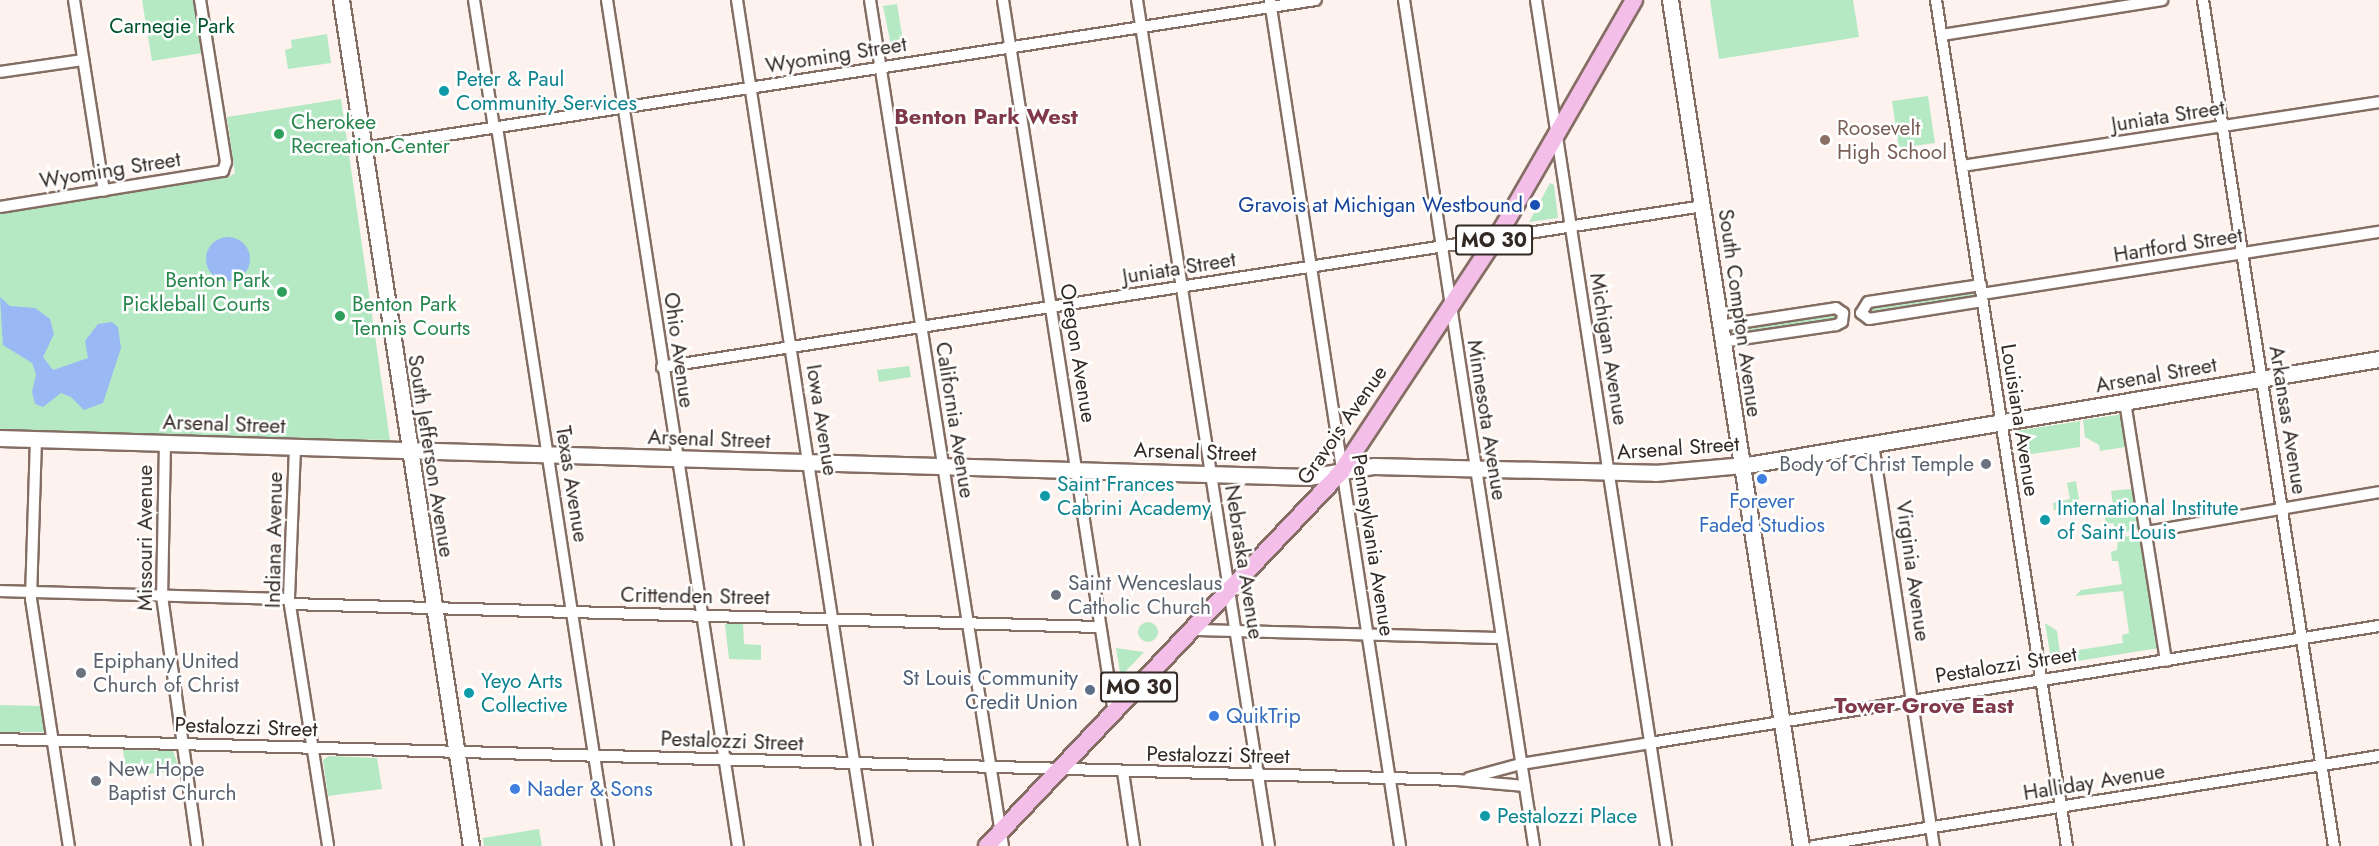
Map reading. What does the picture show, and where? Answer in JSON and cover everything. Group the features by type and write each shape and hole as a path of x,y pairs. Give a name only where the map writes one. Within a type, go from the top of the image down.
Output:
{"main road":[{"name":"South Jefferson Avenue","path":"340,0 471,846"},
{"name":"Gravois Avenue","path":"987,846 1001,839 1059,770 1341,472 1496,238 1634,0"},
{"name":"South Compton Avenue","path":"1670,0 1703,206 1721,342 1801,846"},
{"name":"Arsenal Street","path":"0,438 1308,477 1374,466 1608,473 1742,465 2379,359"}],"street":[{"path":"74,0 104,191"},
{"name":"Wyoming Street","path":"0,207 225,170 200,0"},
{"name":"Texas Avenue","path":"474,0 608,846"},
{"name":"Ohio Avenue","path":"607,0 662,367 704,615 738,846"},
{"name":"Iowa Avenue","path":"737,0 867,846"},
{"name":"California Avenue","path":"870,0 1001,839"},
{"name":"Oregon Avenue","path":"1004,0 1114,713"},
{"name":"Nebraska Avenue","path":"1137,0 1269,846"},
{"name":"Wyoming Street","path":"363,148 1141,28 1270,4 1316,0"},
{"name":"Minnesota Avenue","path":"1404,0 1534,846"},
{"name":"Michigan Avenue","path":"1536,0 1666,846"},
{"name":"Louisiana Avenue","path":"1936,0 2067,846"},
{"path":"1942,36 2162,0"},
{"name":"Arkansas Avenue","path":"2203,0 2334,846"},
{"name":"Pennsylvania Avenue","path":"1270,4 1400,846"},
{"path":"0,72 83,60"},
{"name":"Juniata Street","path":"1962,166 2379,102"},
{"name":"Juniata Street","path":"662,367 1703,206"},
{"name":"Hartford Street","path":"1982,293 1869,319 1861,313 1868,302 1982,293 2242,255 2379,232"},
{"path":"1719,326 1836,308 1843,313 1842,322 1836,325 1721,342"},
{"path":"2125,402 2166,662"},
{"path":"36,439 31,592 69,846"},
{"name":"Missouri Avenue","path":"165,443 162,596 197,846"},
{"name":"Virginia Avenue","path":"1873,444 1934,846"},
{"name":"Indiana Avenue","path":"295,448 289,601 328,846"},
{"path":"2146,532 2379,492"},
{"name":"Crittenden Street","path":"0,591 433,608 1100,627"},
{"name":"Pestalozzi Street","path":"1463,780 1521,764 1650,742 2041,679 2166,662 2379,626"},
{"path":"1193,630 1502,638"},
{"name":"Pestalozzi Street","path":"0,739 1463,780 1525,786"},
{"name":"Halliday Avenue","path":"1814,846 2379,756"},
{"path":"1123,772 1134,846"}],"green space":[{"name":"Carnegie Park","path":"142,0 194,0 202,53 152,61"},
{"path":"1710,0 1853,0 1859,37 1719,59"},
{"path":"897,4 905,53 893,55 883,6"},
{"path":"327,34 331,63 288,69 285,50 292,48 291,40"},
{"path":"1928,96 1935,143 1899,148 1892,101"},
{"path":"341,99 390,440 0,432 0,213 229,177 235,173 227,117"},
{"path":"1550,183 1554,185 1558,218 1529,222"},
{"path":"1973,290 1975,297 1868,312 1870,306"},
{"path":"1834,313 1836,320 1729,337 1729,329"},
{"path":"909,366 911,377 879,382 877,370"},
{"path":"2124,414 2133,479 2130,479 2125,447 2100,451 2099,445 2085,437 2083,420"},
{"path":"2080,421 2080,447 2026,455 2027,467 2022,467 2016,431"},
{"path":"2076,481 2080,506 2054,510 2053,503 2070,499 2067,483"},
{"path":"2130,489 2135,492 2141,528 2118,534 2113,523 2106,524 2104,513 2114,511 2111,491"},
{"path":"2138,534 2142,536 2159,648 2052,665 2045,623 2057,631 2060,653 2123,643 2122,635 2129,633 2123,591 2075,596 2081,590 2122,584 2118,561 2112,561 2111,552 2117,550 2118,538"},
{"path":"1148,622 1155,625 1158,632 1155,639 1148,642 1141,639 1138,632 1141,625"},
{"path":"725,624 743,624 744,644 761,645 761,660 729,659"},
{"path":"1116,648 1144,652 1125,672 1120,672"},
{"path":"0,705 42,706 45,732 0,732"},
{"path":"123,750 173,751 180,770 127,777"},
{"path":"329,756 377,758 382,789 328,796 323,760"},
{"path":"539,829 542,846 484,846 483,838"}],"water":[{"path":"228,237 237,238 244,243 249,250 249,268 244,275 237,280 228,281 219,280 212,275 207,268 206,259 207,250 212,243 219,238"},
{"path":"0,297 10,306 35,308 50,319 54,334 43,357 53,370 88,358 85,341 98,324 112,322 118,327 121,348 103,403 84,410 71,397 61,393 43,407 35,404 32,392 36,374 32,363 3,345"}],"place":[{"name":"Peter & Paul Community Services","path":"444,91"},
{"name":"Cherokee Recreation Center","path":"279,134"},
{"name":"Roosevelt High School","path":"1825,140"},
{"name":"Gravois at Michigan Westbound","path":"1535,205"},
{"name":"Benton Park Pickleball Courts","path":"282,292"},
{"name":"Benton Park Tennis Courts","path":"340,316"},
{"name":"Body of Christ Temple","path":"1986,464"},
{"name":"Forever Faded Studios","path":"1762,479"},
{"name":"Saint Frances Cabrini Academy","path":"1045,496"},
{"name":"International Institute of Saint Louis","path":"2045,520"},
{"name":"Saint Wenceslaus Catholic Church","path":"1056,595"},
{"name":"Epiphany United Church of Christ","path":"81,673"},
{"name":"St Louis Community Credit Union","path":"1090,690"},
{"name":"Yeyo Arts Collective","path":"469,693"},
{"name":"QuikTrip","path":"1214,716"},
{"name":"New Hope Baptist Church","path":"96,781"},
{"name":"Nader & Sons","path":"515,789"},
{"name":"Pestalozzi Place","path":"1485,816"}],"district":[{"name":"Benton Park West","path":"986,117"},
{"name":"Tower Grove East","path":"1924,706"}]}
